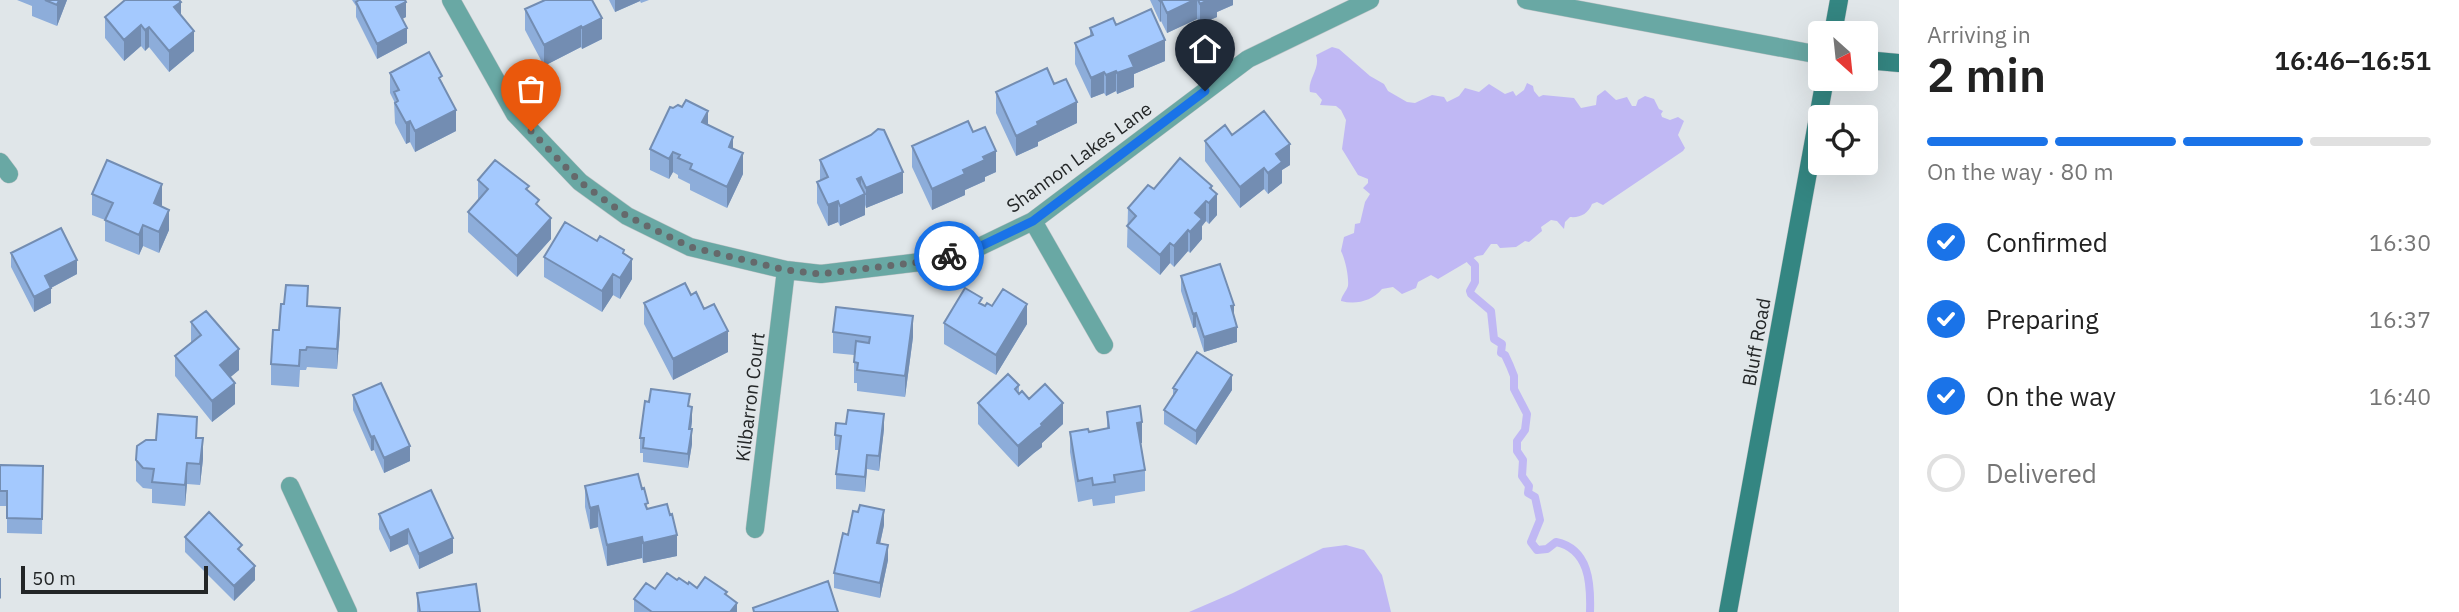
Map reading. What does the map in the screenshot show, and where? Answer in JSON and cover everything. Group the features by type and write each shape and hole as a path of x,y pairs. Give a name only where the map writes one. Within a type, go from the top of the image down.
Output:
{"main road":[{"path":"1835,21 1839,0"},
{"path":"1878,61 1899,63"},
{"name":"Bluff Road","path":"1728,612 1823,91"}],"street":[{"name":"Shannon Lakes Lane","path":"451,0 515,114 580,182 627,216 690,247 786,270 821,274 937,260 979,247 1033,221 1248,59 1370,0"},
{"path":"1526,0 1808,53"},
{"path":"1033,221 1104,345"},
{"name":"Kilbarron Court","path":"755,529 786,270"},
{"path":"290,486 348,612"}],"shaded area":[{"path":"1332,47 1339,49 1370,76 1384,84 1388,91 1407,102 1415,103 1432,95 1444,97 1447,102 1459,96 1465,88 1479,92 1489,84 1505,94 1513,91 1516,96 1524,90 1527,83 1533,86 1539,97 1543,95 1574,98 1581,108 1596,105 1597,96 1605,90 1616,100 1627,97 1632,106 1636,106 1638,100 1645,96 1654,99 1663,111 1662,117 1670,120 1678,117 1684,121 1678,135 1685,148 1603,205 1597,202 1583,215 1570,217 1565,222 1564,229 1557,221 1551,220 1541,227 1542,231 1529,242 1525,241 1516,247 1500,248 1497,244 1491,244 1483,255 1438,279 1431,275 1418,282 1416,288 1402,294 1393,287 1382,289 1363,301 1341,301 1348,286 1341,251 1344,237 1354,233 1355,224 1360,223 1365,202 1370,194 1363,188 1368,179 1358,175 1342,149 1346,120 1341,110 1336,106 1320,105 1322,100 1316,93 1310,92 1310,83 1317,65 1316,55"},
{"path":"1346,545 1364,550 1382,575 1391,612 1189,612 1323,548"}],"building":[{"path":"45,0 59,0 57,5"},
{"path":"125,0 179,0 181,2 174,7 194,31 169,51 149,27 145,30 141,25 124,40 105,17"},
{"path":"405,0 406,2 396,7 407,28 377,44 356,2"},
{"path":"545,0 592,0 602,18 544,45 525,9"},
{"path":"1161,0 1194,0 1167,13"},
{"path":"1151,9 1165,40 1129,56 1134,67 1106,75 1104,72 1091,78 1075,43 1093,35 1090,28 1113,18 1116,25"},
{"path":"429,52 456,110 415,131 410,121 406,123 395,103 398,101 394,92 399,90 390,73"},
{"path":"1047,68 1054,84 1066,79 1077,102 1016,136 996,92"},
{"path":"686,100 708,111 702,122 733,137 729,147 743,153 727,187 690,169 692,164 678,158 680,155 673,152 669,159 650,149 670,107 682,107"},
{"path":"1264,111 1290,144 1276,154 1282,162 1268,173 1264,168 1240,187 1205,141 1225,125 1232,135"},
{"path":"968,121 973,132 985,127 996,151 983,157 985,160 963,170 965,174 932,189 912,146"},
{"path":"878,129 884,130 903,172 866,188 861,177 857,179 865,194 840,206 838,201 828,205 817,182 828,177 820,160"},
{"path":"1180,158 1212,186 1210,188 1217,194 1195,213 1202,219 1190,232 1188,230 1174,246 1170,243 1160,255 1127,226 1136,216 1128,208 1148,185 1154,189"},
{"path":"107,160 162,184 154,203 169,210 159,232 143,225 139,235 105,220 113,203 92,194"},
{"path":"495,160 529,186 526,189 539,200 536,204 551,218 517,256 468,212 488,189 478,180"},
{"path":"565,222 597,241 600,236 624,250 623,253 632,259 620,278 613,274 602,291 544,257"},
{"path":"61,228 77,260 45,276 51,288 34,297 11,253"},
{"path":"1220,264 1234,305 1231,306 1237,327 1204,337 1196,313 1193,314 1181,276"},
{"path":"685,283 691,295 696,292 704,309 714,304 728,331 673,359 644,303"},
{"path":"286,285 308,286 307,306 340,308 337,349 307,347 306,350 300,350 299,366 271,364 273,330 279,330"},
{"path":"965,288 982,298 979,303 985,306 987,303 992,306 1003,289 1027,304 996,355 944,323"},
{"path":"836,307 913,316 905,376 857,370 858,363 854,362 856,341 869,343 870,337 833,332"},
{"path":"206,311 239,349 220,365 235,383 212,401 175,356 201,335 191,322"},
{"path":"1197,352 1232,375 1196,431 1164,410 1177,390 1173,388"},
{"path":"1008,374 1019,385 1015,389 1019,394 1022,391 1029,399 1045,384 1063,403 1042,426 1018,446 978,403"},
{"path":"381,383 410,446 384,458 374,436 371,437 353,395"},
{"path":"651,389 690,394 688,406 692,407 689,429 692,429 688,454 643,448 644,438 640,438 645,401 649,402"},
{"path":"1140,406 1142,422 1137,423 1145,470 1114,475 1115,482 1093,485 1092,478 1078,481 1070,432 1109,428 1107,412"},
{"path":"848,410 884,414 879,456 867,455 865,477 836,474 841,436 835,435 836,423 846,424"},
{"path":"158,414 197,417 196,438 203,438 200,464 187,463 185,485 152,482 154,469 143,468 136,460 137,446 146,440 156,440"},
{"path":"0,465 43,466 42,519 7,518 7,491 0,491"},
{"path":"638,474 648,503 645,504 647,509 667,504 677,535 643,543 642,537 607,545 598,506 590,508 585,486"},
{"path":"431,490 453,538 419,554 408,529 390,538 379,514"},
{"path":"860,505 884,510 877,543 888,545 880,583 834,573 843,533 848,535 853,511 858,512"},
{"path":"209,512 242,545 238,549 255,566 234,586 185,537"},
{"path":"667,573 697,588 705,577 727,592 725,594 737,603 730,612 652,612 634,599 646,583 655,589"},
{"path":"828,581 838,612 754,612 753,608"},
{"path":"476,584 480,612 420,612 417,593"}],"waterway":[{"path":"1471,261 1475,265 1475,282 1471,294 1491,311 1494,339 1502,344 1501,353 1505,355 1510,366 1514,376 1514,389 1527,414 1525,430 1517,441 1517,451 1523,460 1522,476 1529,486 1528,493 1535,497 1540,520 1531,542 1537,550 1547,549 1556,542 1567,546 1582,560 1590,590 1590,612"}],"way so far":[{"path":"531,131 580,182 627,216 690,247 786,270 821,274 937,260 949,256"}],"route":[{"path":"949,256 979,247 1033,221 1205,91"}]}
